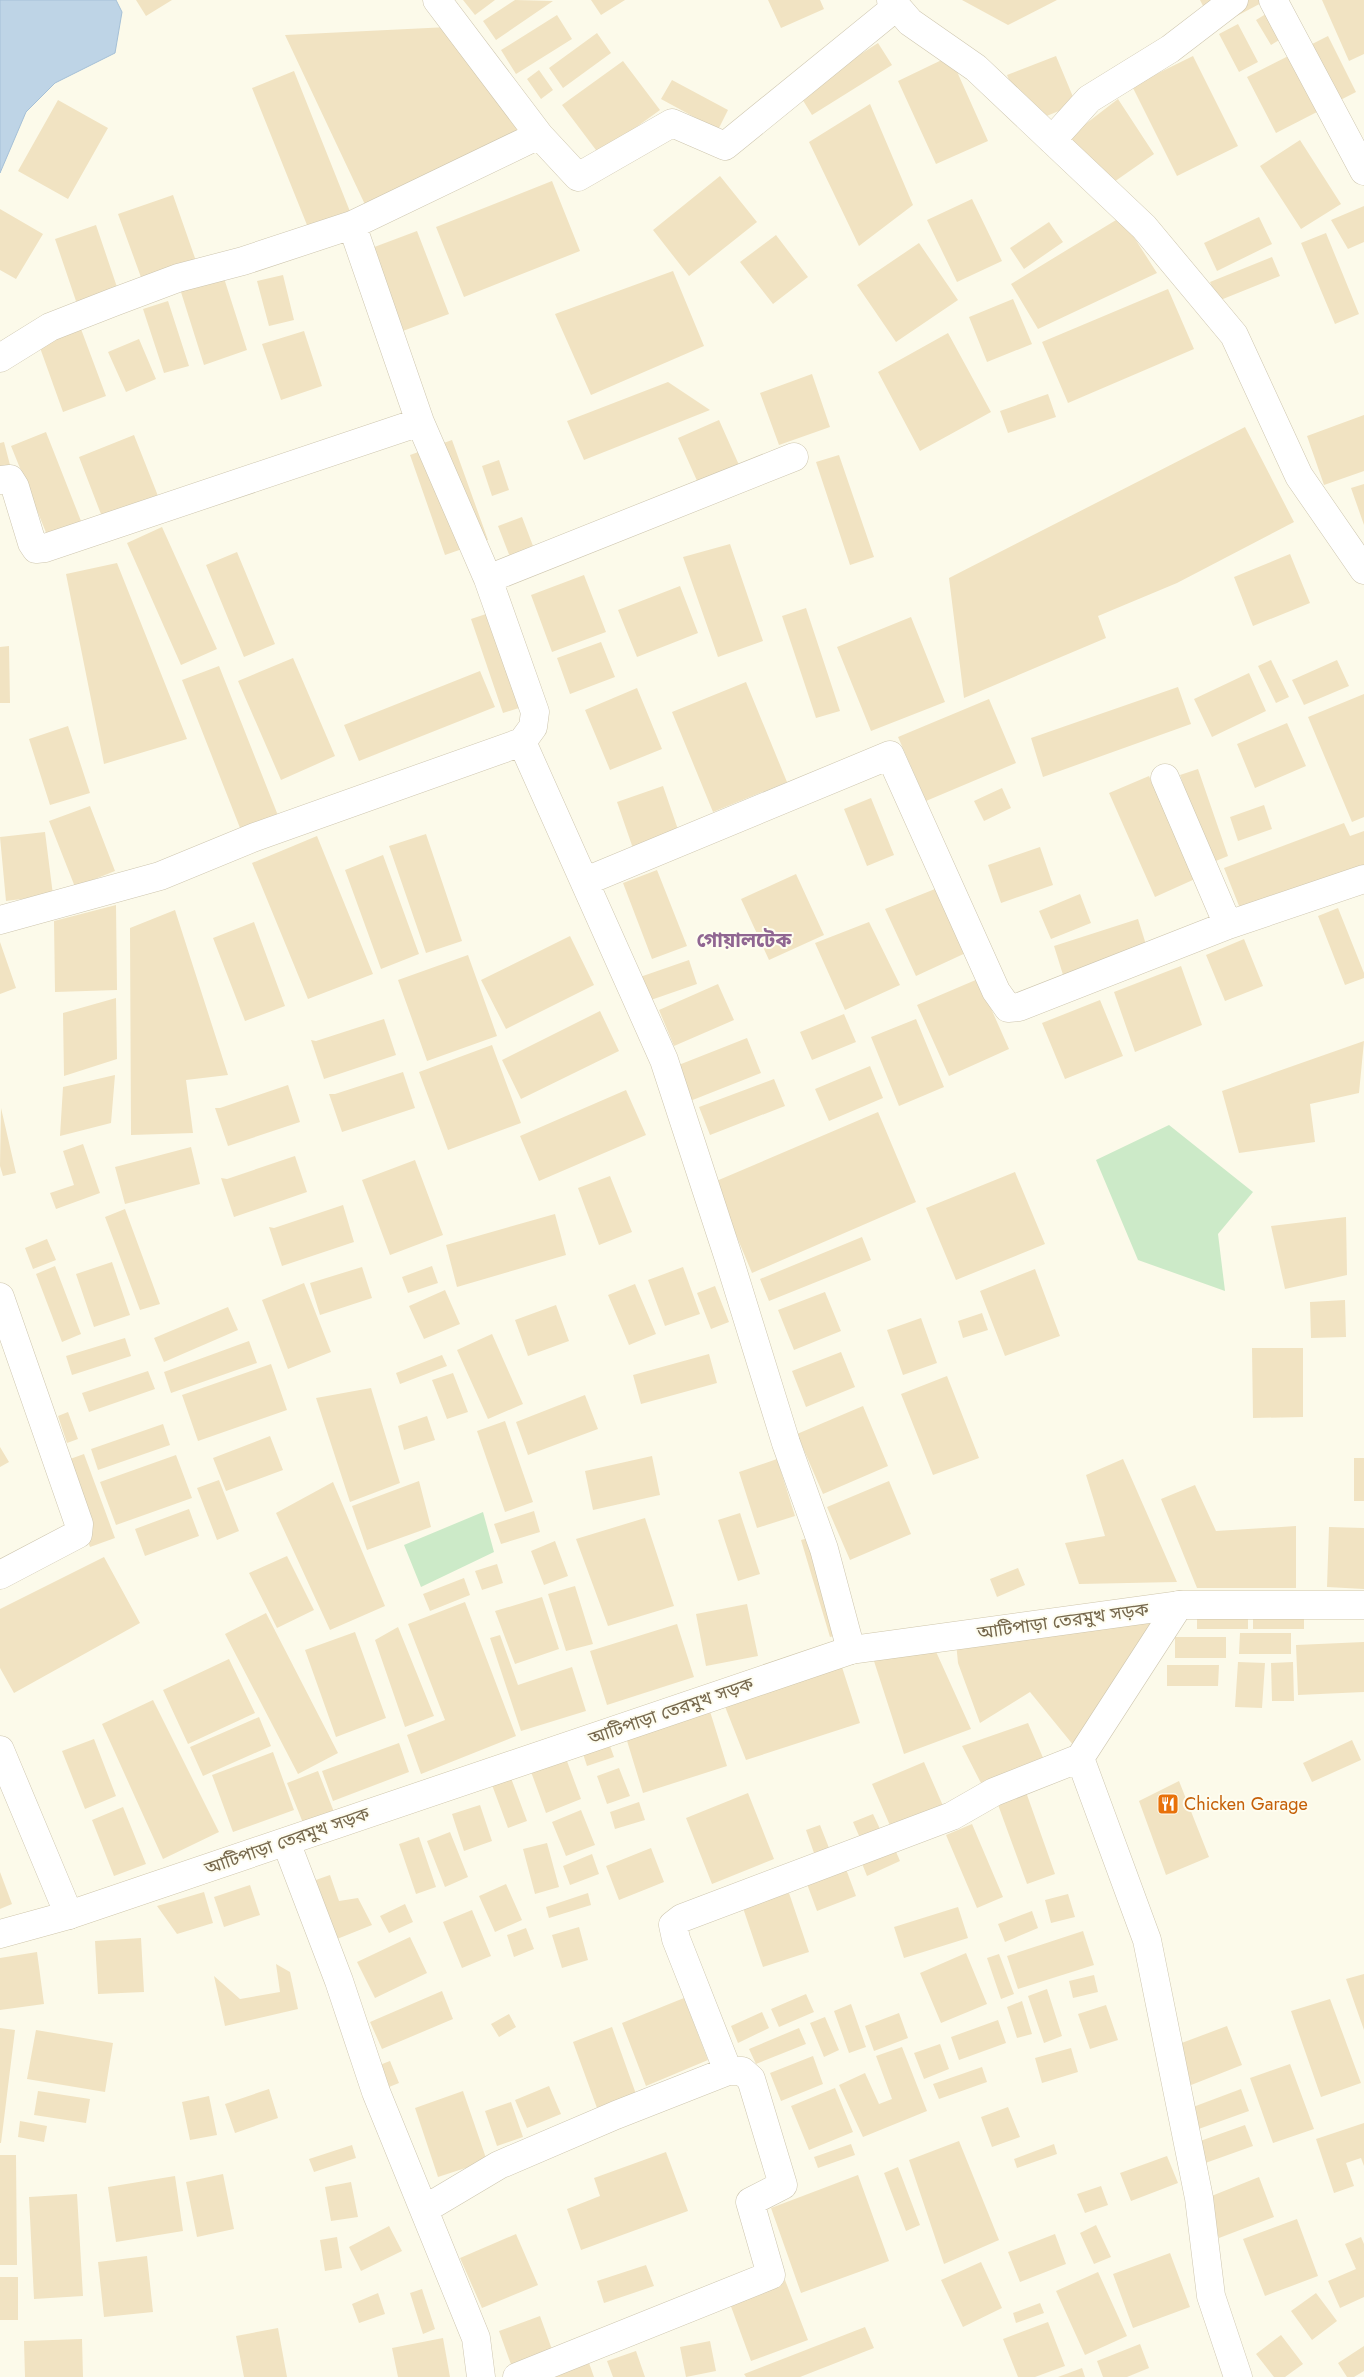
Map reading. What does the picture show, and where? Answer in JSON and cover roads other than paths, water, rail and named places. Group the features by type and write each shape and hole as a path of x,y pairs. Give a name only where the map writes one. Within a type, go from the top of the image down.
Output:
{"street":[{"path":"437,0 539,135 578,177 672,123 725,146 894,3 910,22 976,68 1144,227 1234,335 1299,476 1364,570"},
{"path":"1052,140 1089,99 1170,49 1234,0"},
{"path":"1273,0 1364,171"},
{"path":"0,358 50,327 123,298 178,278 243,261 352,225 539,135"},
{"path":"0,920 160,876 254,837 522,742 533,728 535,712 488,579 420,422 352,225"},
{"path":"0,480 10,479 15,487 32,543 36,549 45,548 420,422"},
{"path":"488,579 794,457"},
{"path":"522,742 586,881 664,1060 730,1259 786,1442 824,1549 851,1650"},
{"path":"586,881 890,755 996,991 1008,1008 1019,1007 1228,925 1364,879"},
{"path":"1165,778 1228,925"},
{"path":"0,1298 79,1524 78,1534 0,1574"},
{"path":"728,2071 676,1939 673,1925 682,1918 952,1816 994,1792 1080,1758 1179,1605"},
{"name":"আটিপাড়া তেরমুখ সড়ক","path":"0,1934 69,1915 851,1650 1179,1605 1364,1605"},
{"path":"0,1750 69,1915"},
{"path":"1080,1758 1148,1940 1199,2198 1211,2296 1238,2377"},
{"path":"286,1842 339,1981 376,2092 476,2338 481,2377"},
{"path":"425,2209 500,2165 616,2115 728,2071 742,2071 751,2078 784,2185 750,2202 771,2274 516,2377"}],"water":[{"path":"0,0 116,0 122,12 115,53 55,83 26,112 0,173"}],"place":[{"name":"Chicken Garage","path":"1168,1804"}],"district":[{"name":"গোয়ালটেক","path":"744,940"}]}
